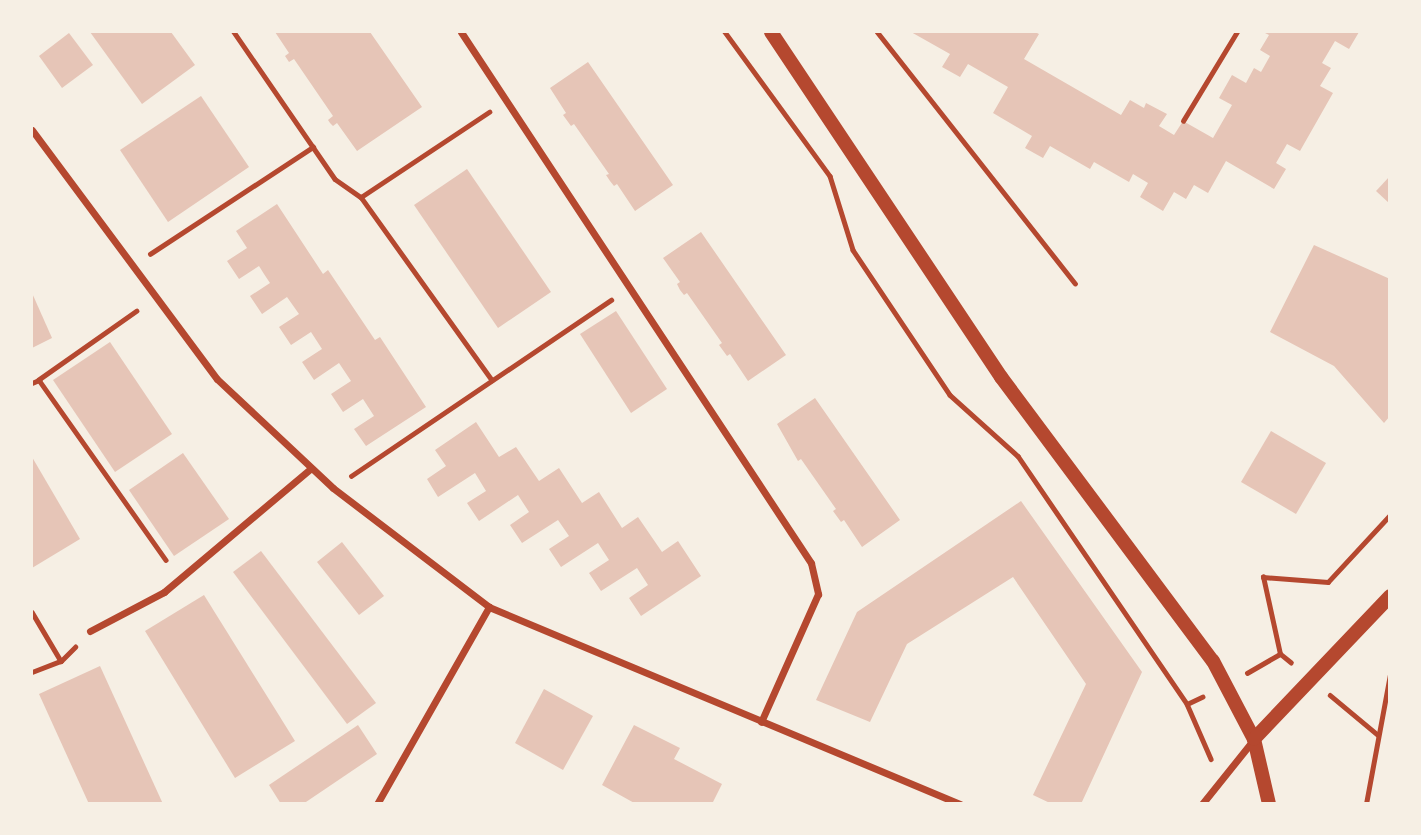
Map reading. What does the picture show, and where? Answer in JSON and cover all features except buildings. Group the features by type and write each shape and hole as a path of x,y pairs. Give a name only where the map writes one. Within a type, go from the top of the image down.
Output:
{"main road":[{"path":"771,32 1001,377 1213,661 1254,739 1269,803"},
{"path":"1254,739 1390,596"}],"street":[{"path":"461,32 811,563 818,594 761,722"},
{"path":"32,130 131,267 217,379 333,488 489,607 960,803"},
{"path":"90,631 164,592 311,468"},
{"path":"377,803 489,607"},
{"path":"1202,803 1254,739"}],"lane":[{"path":"877,32 1075,284"}],"path":[{"path":"234,32 335,179 361,197 492,380"},
{"path":"725,32 830,176 853,250 950,395 1018,456 1187,704 1220,781"},
{"path":"1183,121 1237,32"},
{"path":"361,197 506,100"},
{"path":"131,267 313,147"},
{"path":"333,488 629,288"},
{"path":"32,383 155,298"},
{"path":"39,380 180,579"},
{"path":"1378,735 1280,654 1263,577 1328,582 1390,515"},
{"path":"32,612 61,661"},
{"path":"32,672 61,661 90,631"},
{"path":"1366,803 1390,674"}]}
